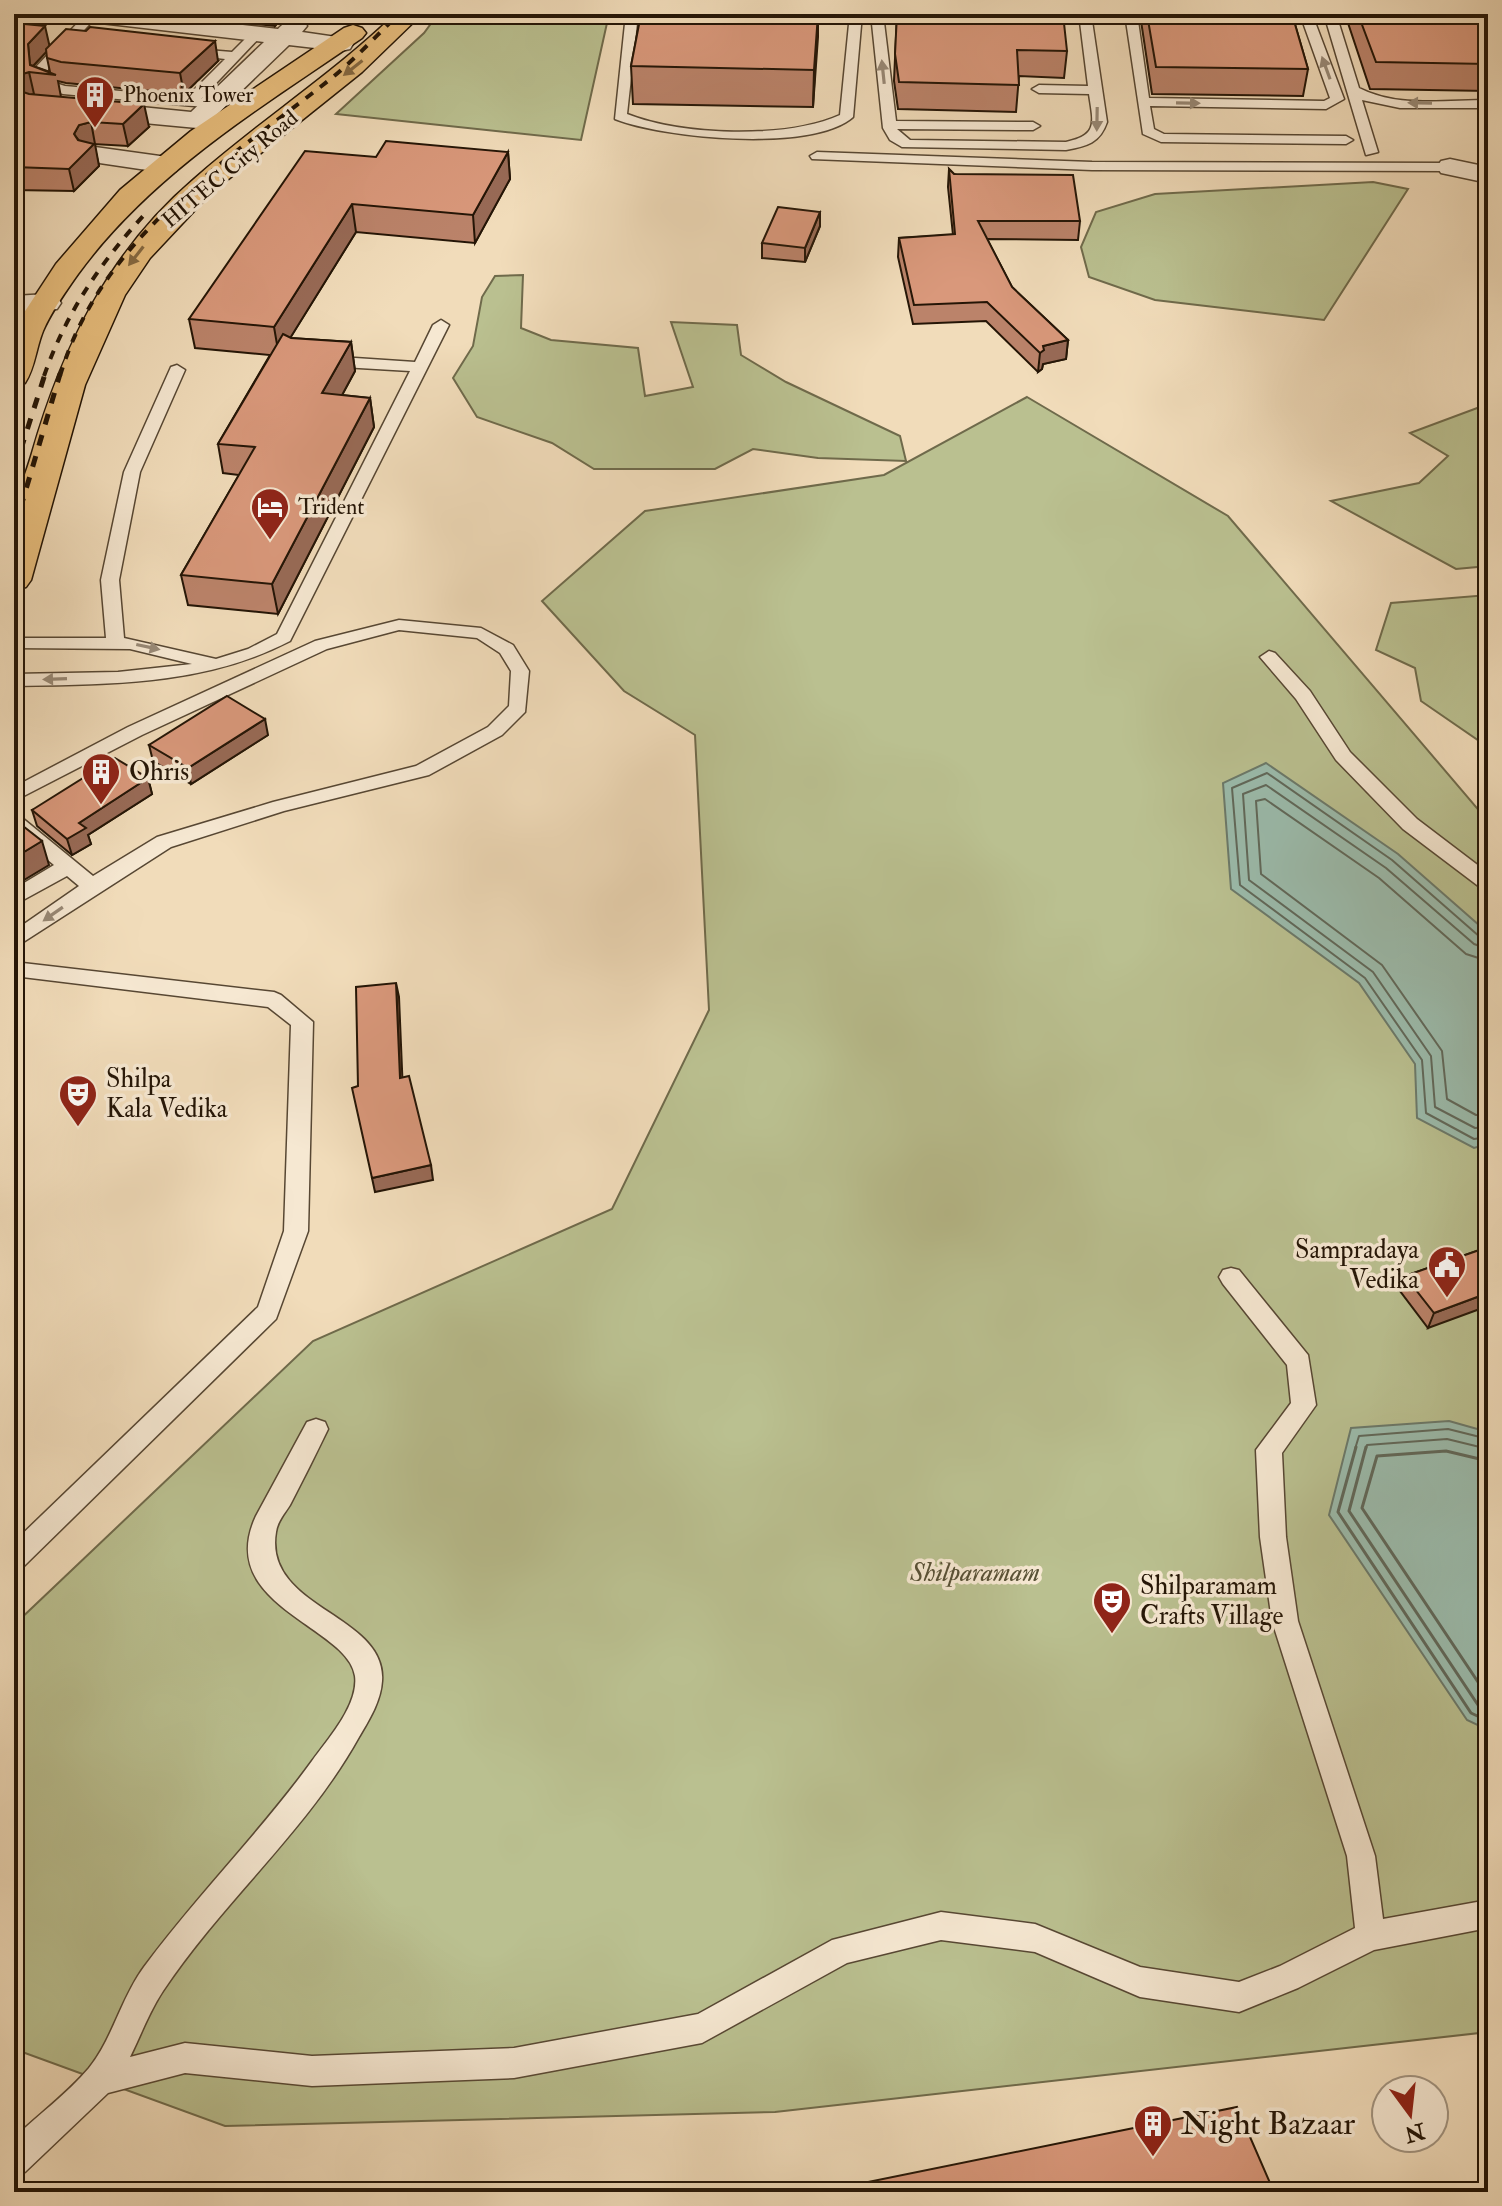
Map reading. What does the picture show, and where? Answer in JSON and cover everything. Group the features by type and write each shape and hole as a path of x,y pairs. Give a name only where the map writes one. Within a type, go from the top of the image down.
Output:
{"main road":[{"name":"HITEC City Road","path":"14,376 28,330 66,270 130,196 201,137 341,44 374,14"},
{"name":"HITEC City Road","path":"14,580 72,373 94,320 124,271 174,212 217,174 363,61 409,14"}],"street":[{"path":"34,105 199,112 307,14"},
{"path":"14,16 92,15 341,44"},
{"path":"95,155 167,165"},
{"path":"1450,167 1488,175"},
{"path":"14,305 47,303"}],"lane":[{"path":"632,14 620,116 648,127 735,132 804,131 846,117 856,14"},
{"path":"877,14 890,125 895,137 907,144 1066,146 1085,142 1096,134 1100,122 1085,14"},
{"path":"1131,14 1148,131 1161,138 1346,140"},
{"path":"1143,102 1314,106 1334,102 1337,99 1306,14"},
{"path":"1330,14 1371,152"},
{"path":"92,15 41,68 43,83 50,87 199,112 235,56 256,35"},
{"path":"68,38 83,39"},
{"path":"174,50 235,56"},
{"path":"1039,89 1095,90"},
{"path":"1354,91 1363,98 1385,103 1488,104"},
{"path":"890,125 1033,126"},
{"path":"817,156 1092,166 1450,167"},
{"path":"14,680 145,677 251,655 284,637 441,325"},
{"path":"312,360 420,367"},
{"path":"115,643 110,580 132,472 177,370"},
{"path":"14,795 135,731 321,645 399,625 481,633 507,649 520,671 518,708 495,731 422,771 280,806 164,842 92,886 14,941"},
{"path":"14,643 115,643 143,646 215,664"},
{"path":"1269,657 1303,695 1343,756 1365,779 1410,824 1488,883"},
{"path":"14,822 92,886"},
{"path":"14,898 68,866"},
{"path":"14,969 274,1000 302,1022 302,1060 296,1231 268,1312 14,1559"},
{"path":"1231,1277 1299,1362 1304,1405 1269,1450 1273,1537 1285,1621 1361,1856 1371,1936"},
{"path":"14,2161 40,2132 99,2080 151,1981 307,1789 361,1712 369,1677 359,1655 316,1616 279,1592 261,1561 263,1531 316,1429"},
{"path":"99,2080 185,2058 312,2071 529,2060 702,2028 842,1950 941,1926 1035,1938 1140,1982 1239,1997 1288,1978 1371,1936 1488,1914"}],"green space":[{"path":"438,14 609,14 581,140 336,114 424,33"},
{"path":"1373,182 1408,189 1324,320 1155,300 1089,277 1081,247 1096,212 1155,194"},
{"path":"523,275 521,328 551,340 638,348 645,396 693,387 671,322 737,325 741,355 786,382 900,436 906,461 818,458 753,449 715,469 594,469 552,443 477,417 453,378 473,346 482,297 495,276"},
{"name":"Shilparamam","path":"1027,397 1228,516 1488,821 1488,2032 775,2112 225,2126 14,2049 14,1625 313,1341 612,1209 709,1010 695,735 624,691 542,601 645,511 884,475"},
{"path":"1488,404 1488,566 1456,569 1331,501 1419,483 1448,456 1410,433"},
{"path":"1488,595 1488,747 1421,701 1415,668 1376,650 1391,603"}],"water":[{"path":"1266,763 1398,854 1488,933 1488,1144 1474,1148 1417,1118 1415,1064 1359,983 1231,889 1223,783"},
{"path":"1449,1421 1488,1432 1488,1730 1467,1720 1329,1515 1351,1428"}],"building":[{"path":"641,14 818,14 814,70 631,66"},
{"path":"897,14 1063,14 1067,51 1017,50 1019,85 899,82 895,54"},
{"path":"1147,14 1292,14 1308,69 1156,67"},
{"path":"1358,14 1488,14 1488,64 1376,62"},
{"path":"14,23 45,26 28,44 30,65 56,75 29,72 19,75 14,81"},
{"path":"90,27 215,41 180,73 61,62 47,58 46,49 66,29 86,31"},
{"path":"14,85 17,90 29,94 144,104 123,124 91,122 79,125 74,134 78,140 94,144 69,169 14,167"},
{"path":"386,141 508,152 473,215 352,204 274,327 189,319 305,151 376,157"},
{"path":"949,169 954,174 1073,175 1080,221 978,221 1012,287 1068,340 1043,346 1044,350 1040,353 987,302 914,305 899,238 955,234"},
{"path":"778,207 820,212 805,248 762,243"},
{"name":"Trident","path":"283,334 291,338 351,342 322,393 370,398 272,584 181,575 255,447 218,444"},
{"path":"227,696 265,719 188,768 149,745"},
{"path":"115,758 148,778 79,823 86,828 67,839 32,810"},
{"path":"14,819 42,841 14,858"},
{"path":"396,983 400,1078 409,1076 431,1165 372,1178 352,1088 358,1086 356,987"},
{"name":"Sampradaya Vedika","path":"1488,1247 1488,1293 1434,1313 1405,1276"},
{"name":"Night Bazaar","path":"1237,2107 1274,2192 819,2192"}],"railway":[{"path":"60,376 79,326 105,282 136,242 210,172 342,70 399,14"},
{"path":"44,376 63,331 86,290 113,251 145,214"},
{"path":"14,471 45,374"},
{"path":"14,530 60,374"}],"place":[{"name":"Phoenix Tower","path":"95,129"},
{"name":"Trident","path":"270,541"},
{"name":"Ohris","path":"101,806"},
{"name":"Shilpa Kala Vedika","path":"78,1128"},
{"name":"Sampradaya Vedika","path":"1447,1299"},
{"name":"Shilparamam Crafts Village","path":"1112,1635"},
{"name":"Night Bazaar","path":"1153,2158"}]}
